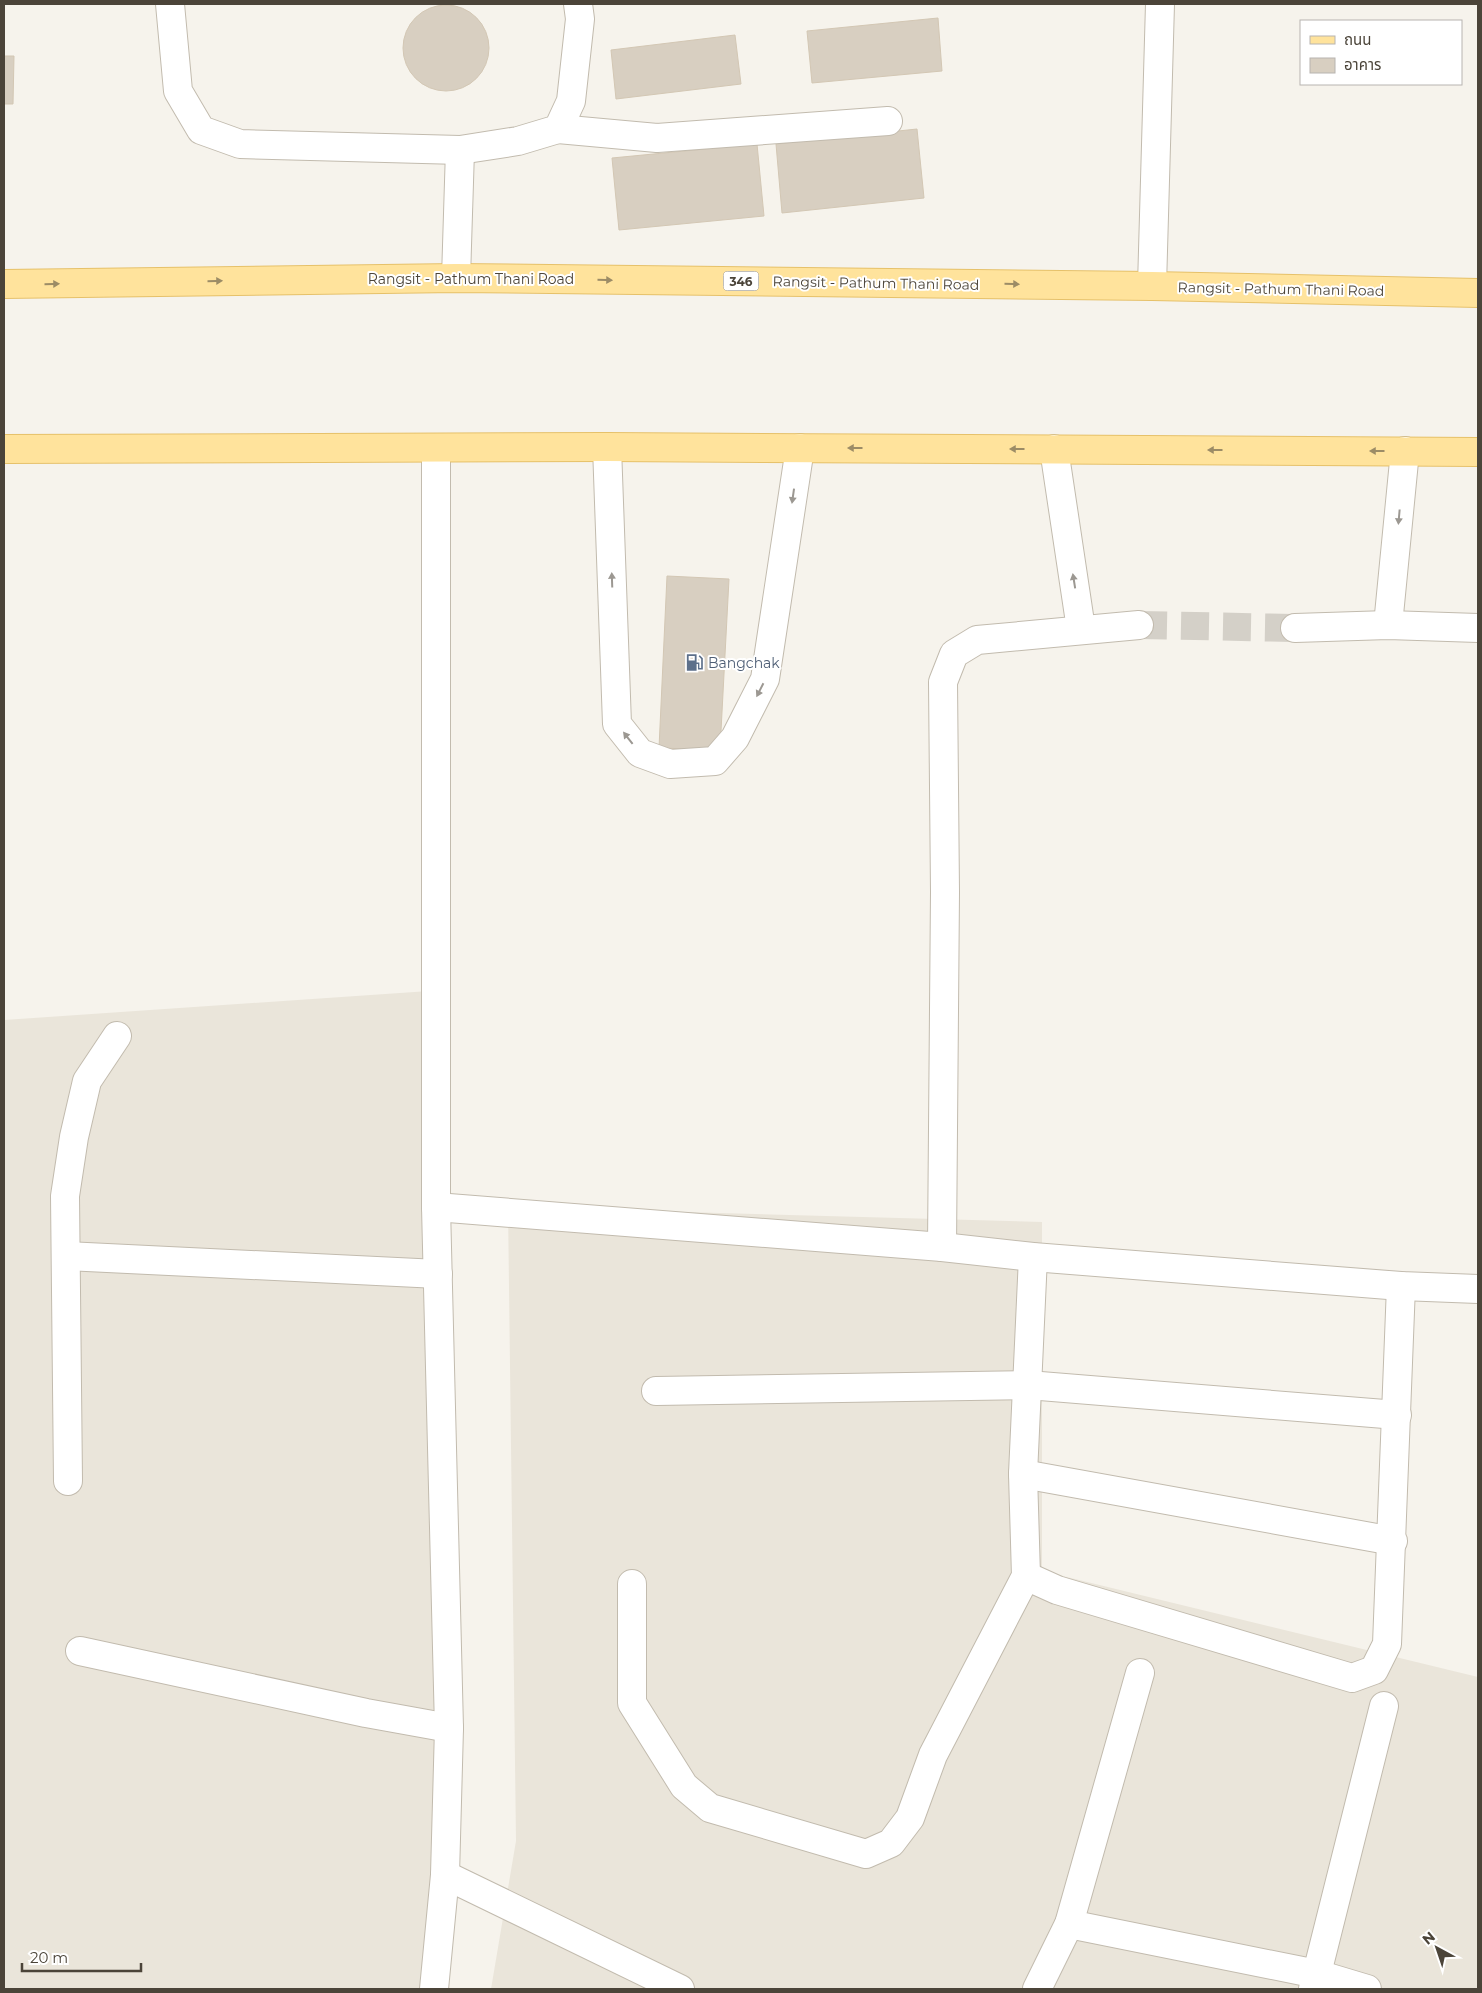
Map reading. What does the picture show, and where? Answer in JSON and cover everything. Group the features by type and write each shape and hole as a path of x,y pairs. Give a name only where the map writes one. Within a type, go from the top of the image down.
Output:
{"main road":[{"name":"Rangsit - Pathum Thani Road","path":"4,284 456,278 1152,286 1478,293"},
{"path":"4,449 607,447 1478,452"}],"street":[{"path":"170,4 178,91 202,130 240,144 460,150 518,141 558,129 657,138 888,121"},
{"path":"558,129 571,101 580,19 578,4"},
{"path":"1152,286 1160,4"},
{"path":"456,278 460,150"},
{"path":"607,447 617,724 640,753 670,764 715,761 735,738 766,679 800,448"},
{"path":"434,1989 445,1875 449,1728 436,1207 436,448"},
{"path":"1054,449 1081,629"},
{"path":"1388,625 1405,451"},
{"path":"942,1247 945,892 943,682 954,654 977,640 1139,625"},
{"path":"1295,628 1388,625 1478,628"},
{"path":"68,1480 65,1196 87,1081 117,1036"},
{"path":"436,1207 1401,1286 1478,1289"},
{"path":"66,1256 438,1274"},
{"path":"632,1584 632,1704 684,1786 710,1808 866,1854 891,1843 910,1818 933,1755 1026,1576 1023,1474 1033,1257"},
{"path":"1026,1576 1057,1590 1352,1678 1374,1670 1387,1644 1393,1541 1401,1286"},
{"path":"656,1391 1028,1385 1397,1415"},
{"path":"1023,1474 1393,1541"},
{"path":"80,1651 366,1713 449,1728"},
{"path":"1037,1989 1070,1924 1140,1673"},
{"path":"1315,1982 1384,1706"},
{"path":"445,1875 680,1989"},
{"path":"1070,1924 1315,1982 1367,1989"}],"shaded area":[{"path":"429,991 460,1833 431,1989 4,1989 4,1020"},
{"path":"508,1207 1042,1222 1042,1571 1478,1677 1478,1989 491,1989 516,1841"}],"building":[{"path":"446,5 462,9 476,18 485,32 489,48 485,64 476,78 462,87 446,91 430,87 416,78 407,64 403,48 407,32 416,18 430,9"},
{"path":"938,18 942,71 812,83 807,31"},
{"path":"735,35 741,84 616,99 611,50"},
{"path":"4,56 14,56 13,104 4,104"},
{"path":"917,129 924,198 782,213 776,144"},
{"path":"757,144 764,216 619,230 612,158"},
{"name":"Bangchak","path":"667,576 729,579 720,750 659,748"}],"tunnel":[{"path":"1139,625 1295,628"}],"place":[{"name":"Bangchak","path":"694,663"}]}
